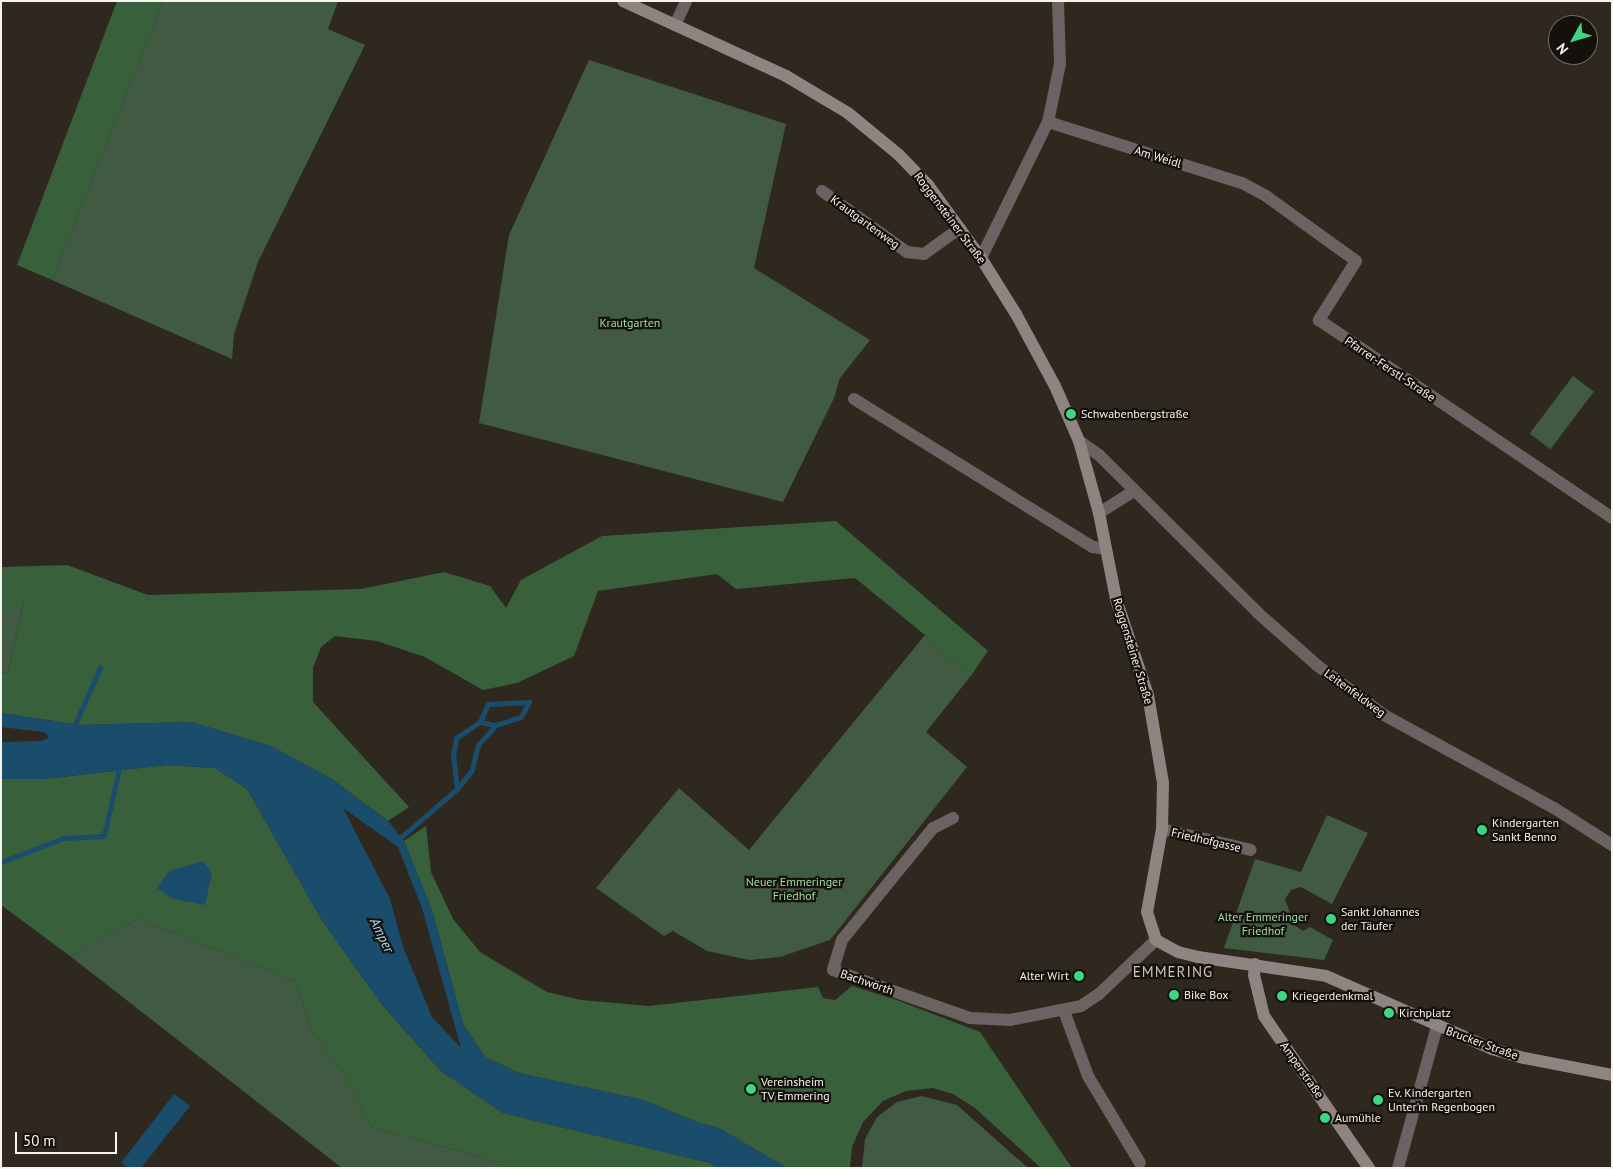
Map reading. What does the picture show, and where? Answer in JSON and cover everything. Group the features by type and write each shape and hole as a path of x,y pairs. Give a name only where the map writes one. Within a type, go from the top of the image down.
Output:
{"street":[{"name":"Roggensteiner Straße","path":"623,1 786,76 848,113 899,155 928,185 982,258 1055,386 1078,441 1099,513 1116,599 1146,686 1157,736 1163,783 1162,829 1147,912 1156,940"},
{"path":"674,24 686,1"},
{"path":"982,258 1048,122 1060,64 1058,1"},
{"name":"Am Weidl","path":"1048,122 1242,184 1266,196"},
{"name":"Krautgartenweg","path":"822,191 907,252 924,254 960,228"},
{"name":"Pfarrer-Ferstl-Straße","path":"1266,196 1356,261 1319,320 1612,518"},
{"path":"854,398 1093,547 1106,548"},
{"name":"Leitenfeldweg","path":"1078,441 1099,455 1258,613 1326,673 1384,715 1554,808 1612,845"},
{"path":"1099,513 1134,491"},
{"name":"Bachwörth","path":"953,818 933,828 842,940 833,970 970,1018 1010,1020 1082,1006 1099,994 1156,940"},
{"name":"Friedhofgasse","path":"1162,829 1251,850"},
{"path":"1156,940 1178,952 1255,964"},
{"name":"Brucker Straße","path":"1255,964 1305,971 1360,988 1437,1026 1513,1056 1612,1075"},
{"name":"Amperstraße","path":"1255,964 1254,975 1264,1016 1369,1168"},
{"path":"1064,1011 1088,1076 1140,1163"},
{"path":"1398,1168 1437,1026"}],"green space":[{"path":"117,1 163,1 52,280 17,265"},
{"path":"163,1 338,1 328,29 365,45 258,262 234,334 232,359 52,280"},
{"name":"Krautgarten","path":"589,60 786,124 754,268 870,340 840,378 834,398 783,502 479,423 509,235"},
{"path":"1573,376 1594,392 1550,449 1530,434"},
{"path":"836,521 988,651 970,677 925,635 855,578 736,589 717,574 598,591 574,656 517,683 483,690 425,657 377,641 335,636 321,647 313,668 313,702 409,807 388,821 330,778 271,746 191,722 80,725 1,713 1,672 8,673 24,601 1,617 1,567 67,565 148,595 361,589 444,572 490,586 506,608 521,580 602,536"},
{"path":"24,600 8,673 1,672 1,617"},
{"name":"Neuer Emmeringer Friedhof","path":"925,635 970,677 926,732 967,767 830,940 780,957 749,960 707,951 673,931 664,936 596,888 679,788 749,850"},
{"path":"166,765 215,768 247,789 323,922 383,1006 441,1071 503,1113 710,1163 719,1168 503,1168 500,1162 371,1127 343,1073 312,1032 296,981 138,919 70,956 1,905 1,779 44,779"},
{"name":"Alter Emmeringer Friedhof","path":"1327,815 1368,833 1332,904 1301,887 1291,890 1285,899 1294,925 1303,931 1310,927 1333,940 1324,960 1224,948 1255,859 1301,872"},
{"path":"426,826 431,872 453,919 480,952 547,992 581,1000 649,1006 818,987 823,998 835,1000 852,986 894,999 980,1032 1072,1168 1041,1168 975,1108 953,1094 933,1088 906,1091 883,1101 863,1122 852,1147 850,1168 787,1168 717,1127 699,1123 643,1100 519,1073 485,1057 463,1024 432,910 404,841"},
{"path":"138,919 296,981 312,1032 343,1073 371,1127 500,1162 503,1168 342,1168 70,956"},
{"path":"922,1096 957,1105 1028,1168 862,1168 865,1139 877,1117 897,1102"}],"water":[{"name":"Amper","path":"1,713 80,725 191,722 271,746 330,778 388,821 404,841 432,910 463,1024 485,1057 519,1073 643,1100 699,1123 717,1127 787,1168 719,1168 710,1163 503,1113 441,1071 383,1006 323,922 247,789 215,768 166,765 44,779 1,779 1,742 42,741 49,737 44,732 1,727","holes":["343,808 398,847 422,908 461,1048 432,1017 403,947 390,899"]},
{"path":"203,861 212,873 205,905 173,899 157,888 169,871"},
{"path":"174,1094 190,1106 141,1168 128,1168 121,1163"}],"waterway":[{"path":"73,729 100,668"},
{"path":"457,788 453,757 456,738 480,722 488,704 529,702"},
{"path":"399,839 457,789 471,772 478,745 496,725 521,717 529,702"},
{"path":"480,722 496,725"},
{"path":"1,862 64,838 104,836 120,765"}],"place":[{"name":"Schwabenbergstraße","path":"1071,414"},
{"name":"Kindergarten Sankt Benno","path":"1482,830"},
{"name":"Sankt Johannes der Täufer","path":"1331,919"},
{"name":"Alter Wirt","path":"1079,976"},
{"name":"Bike Box","path":"1174,995"},
{"name":"Kriegerdenkmal","path":"1282,996"},
{"name":"Kirchplatz","path":"1389,1013"},
{"name":"Vereinsheim TV Emmering","path":"751,1089"},
{"name":"Ev. Kindergarten Unter'm Regenbogen","path":"1378,1100"},
{"name":"Aumühle","path":"1325,1118"}],"district":[{"name":"EMMERING","path":"1173,972"}]}
